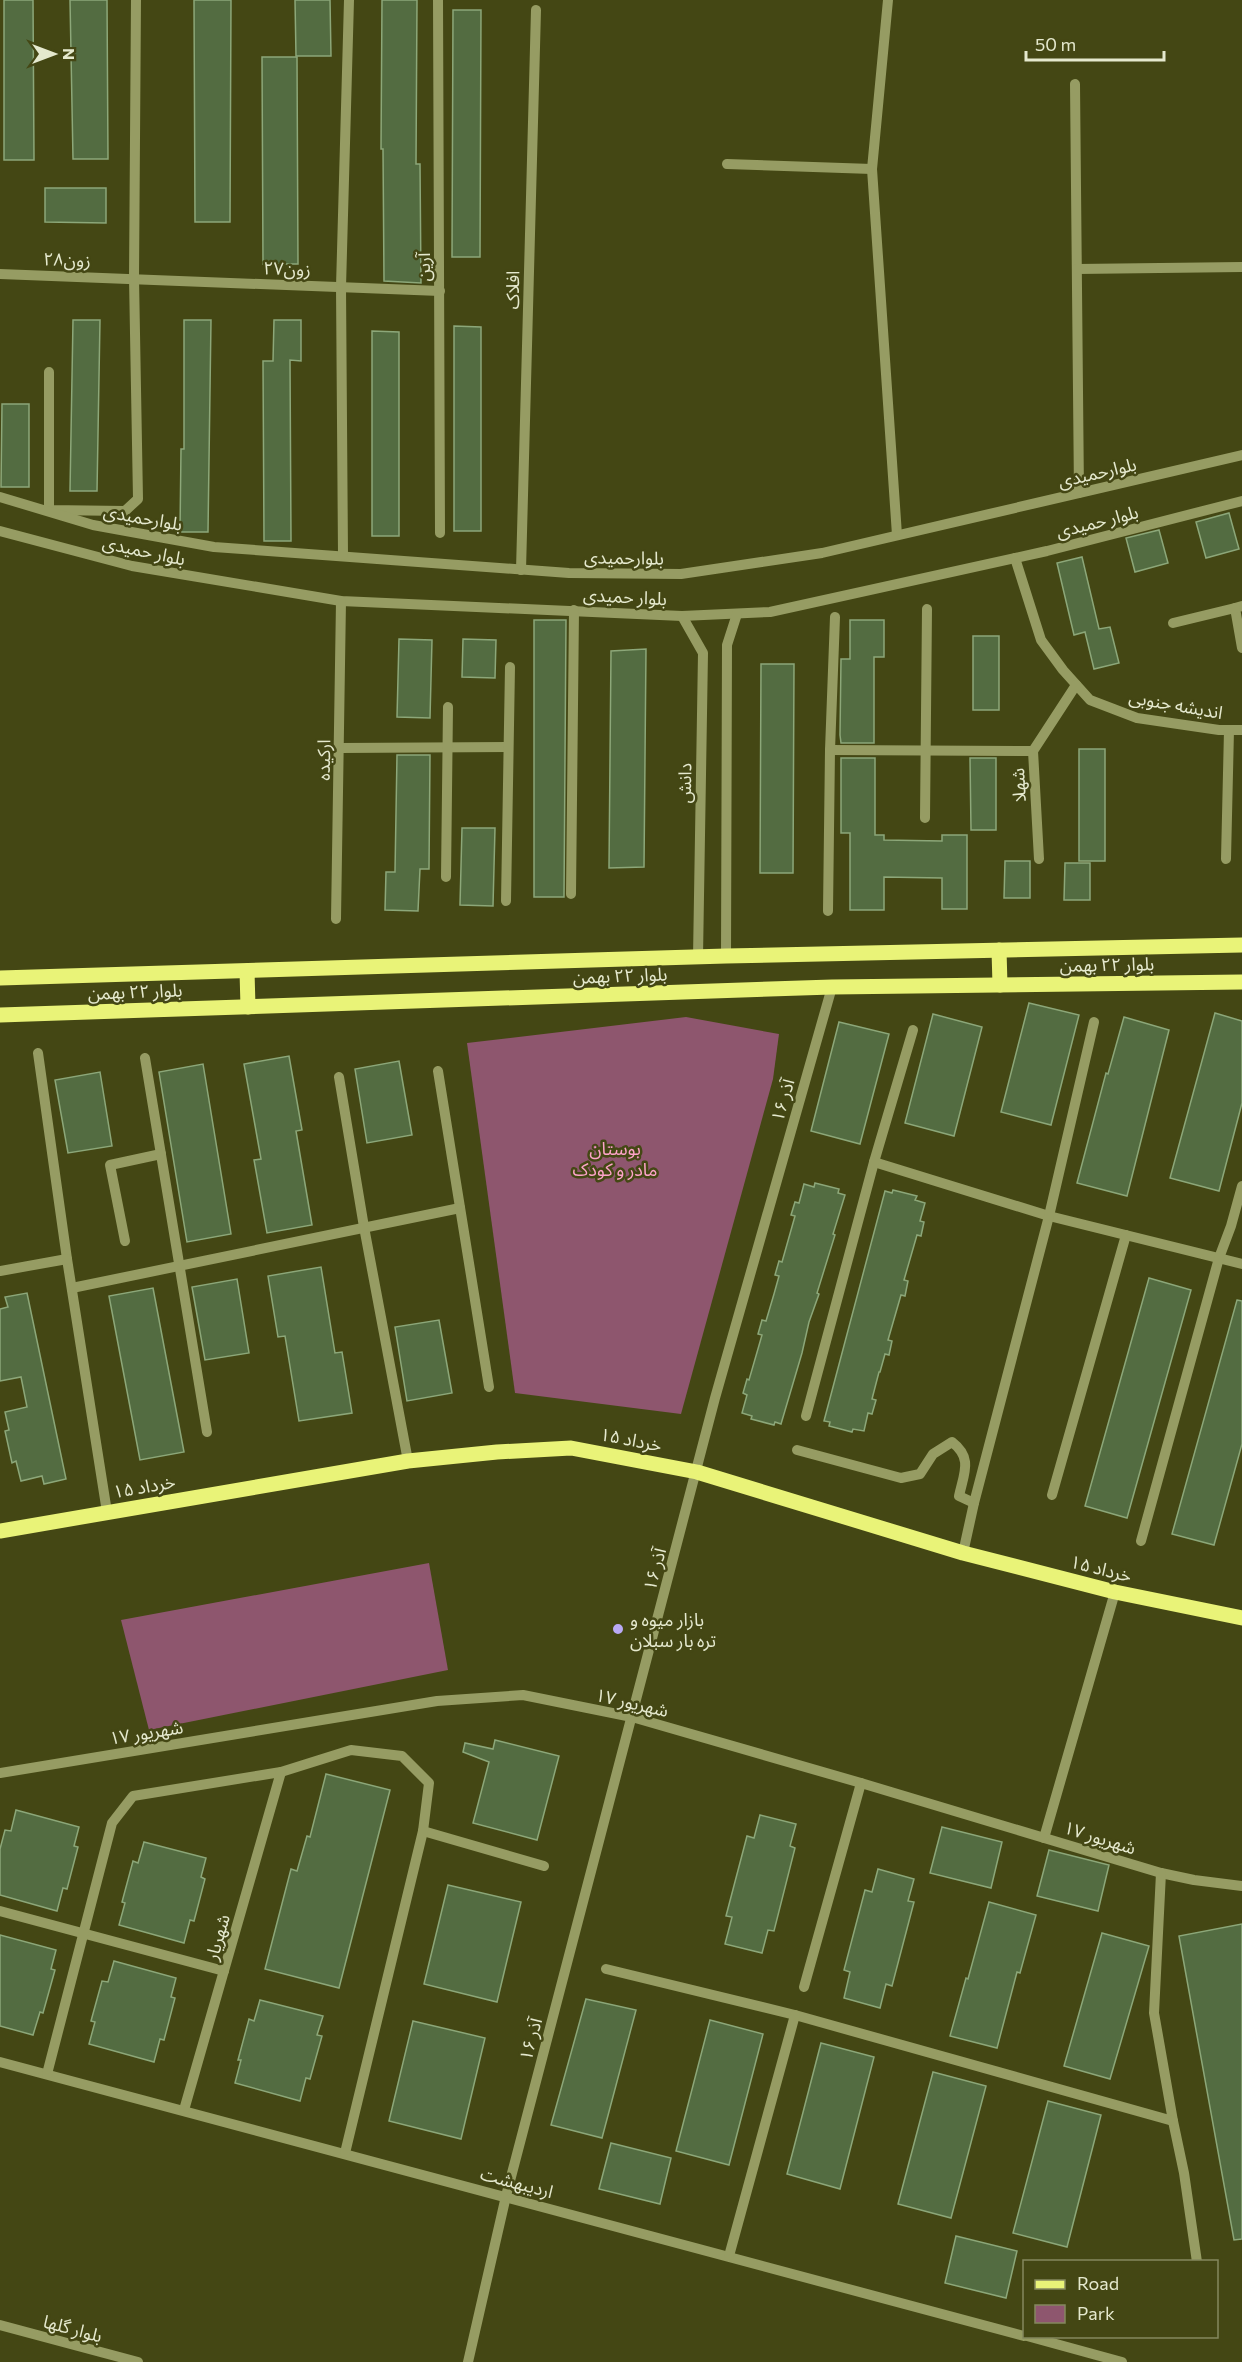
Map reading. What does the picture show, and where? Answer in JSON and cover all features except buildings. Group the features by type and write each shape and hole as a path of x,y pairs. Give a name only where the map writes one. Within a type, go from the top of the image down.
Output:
{"main road":[{"name":"بلوار ۲۲ بهمن","path":"0,978 726,956 1242,945"},
{"path":"999,950 1000,985"},
{"path":"247,970 248,1007"},
{"name":"بلوار ۲۲ بهمن","path":"0,1015 832,987 1242,982"},
{"name":"۱۵ خرداد","path":"0,1532 408,1461 497,1452 572,1448 697,1472 963,1553 1115,1592 1242,1617"}],"street":[{"path":"49,372 49,510 126,511 138,498 134,278 136,0"},
{"path":"343,555 341,287 349,0"},
{"name":"آرین","path":"438,0 440,533"},
{"path":"888,0 872,169 897,535"},
{"name":"افلاک","path":"521,570 536,10"},
{"path":"1076,84 1079,493"},
{"path":"728,164 872,169"},
{"path":"1077,269 1242,267"},
{"name":"زون۲۸","path":"0,274 134,278"},
{"name":"زون۲۷","path":"134,278 440,291"},
{"name":"بلوارحمیدی","path":"0,497 93,525 214,547 569,573 681,574 822,553 1242,455"},
{"name":"بلوار حمیدی","path":"0,531 132,566 341,601 682,616 770,612 1015,558 1242,501"},
{"name":"اندیشه جنوبی","path":"1015,558 1041,640 1090,700 1137,718 1242,730"},
{"name":"ارکیده","path":"336,919 341,601"},
{"path":"1173,623 1239,607 1242,648"},
{"path":"925,818 927,609"},
{"path":"571,894 574,610"},
{"path":"726,956 727,645 737,614"},
{"name":"دانش","path":"682,616 703,653 698,957"},
{"path":"828,911 830,750 835,617"},
{"path":"506,901 510,667"},
{"name":"شهلا","path":"1039,859 1033,752 1076,685"},
{"path":"446,877 448,707"},
{"path":"1226,859 1229,730"},
{"path":"340,748 508,747"},
{"path":"830,750 1033,752"},
{"name":"۱۶ آذر","path":"468,2362 506,2196 718,1387 832,987"},
{"path":"963,1553 1049,1216 1095,1022"},
{"path":"806,1416 874,1162 913,1030"},
{"path":"38,1053 67,1259 107,1512"},
{"path":"146,1058 207,1432"},
{"path":"438,1071 489,1387"},
{"path":"339,1077 364,1227 408,1461"},
{"path":"125,1241 110,1165 161,1154"},
{"path":"874,1162 1049,1216 1242,1264"},
{"path":"1141,1541 1219,1258 1232,1226 1242,1186"},
{"path":"72,1288 460,1208"},
{"path":"1052,1495 1126,1235"},
{"path":"0,1271 67,1259"},
{"path":"797,1450 901,1478 920,1474 933,1454 952,1443 962,1450 966,1464 959,1496 974,1503"},
{"path":"1044,1838 1115,1592"},
{"name":"۱۷ شهریور","path":"0,1773 437,1701 523,1695 632,1717 1161,1873 1242,1886"},
{"path":"47,2074 112,1823 134,1796 281,1772 351,1750 402,1756 429,1783 423,1831 345,2153"},
{"name":"شهریار","path":"184,2110 281,1772"},
{"path":"804,1987 861,1783"},
{"path":"423,1831 544,1866"},
{"path":"1161,1873 1154,2013 1184,2174 1197,2260"},
{"path":"0,1911 224,1971"},
{"path":"606,1969 795,2015 1173,2121"},
{"path":"729,2256 795,2015"},
{"name":"اردیبهشت","path":"0,2062 1023,2335"},
{"name":"بلوار گلها","path":"0,2325 138,2362"},
{"name":"اردیبهشت","path":"1033,2338 1122,2362"}],"green space":[{"name":"بوستان مادر و کودک","path":"686,1017 779,1034 773,1079 681,1414 515,1393 467,1043"},
{"path":"429,1563 448,1670 149,1730 121,1620"}],"place":[{"name":"بازار میوه و تره بار سبلان","path":"618,1629"}]}
